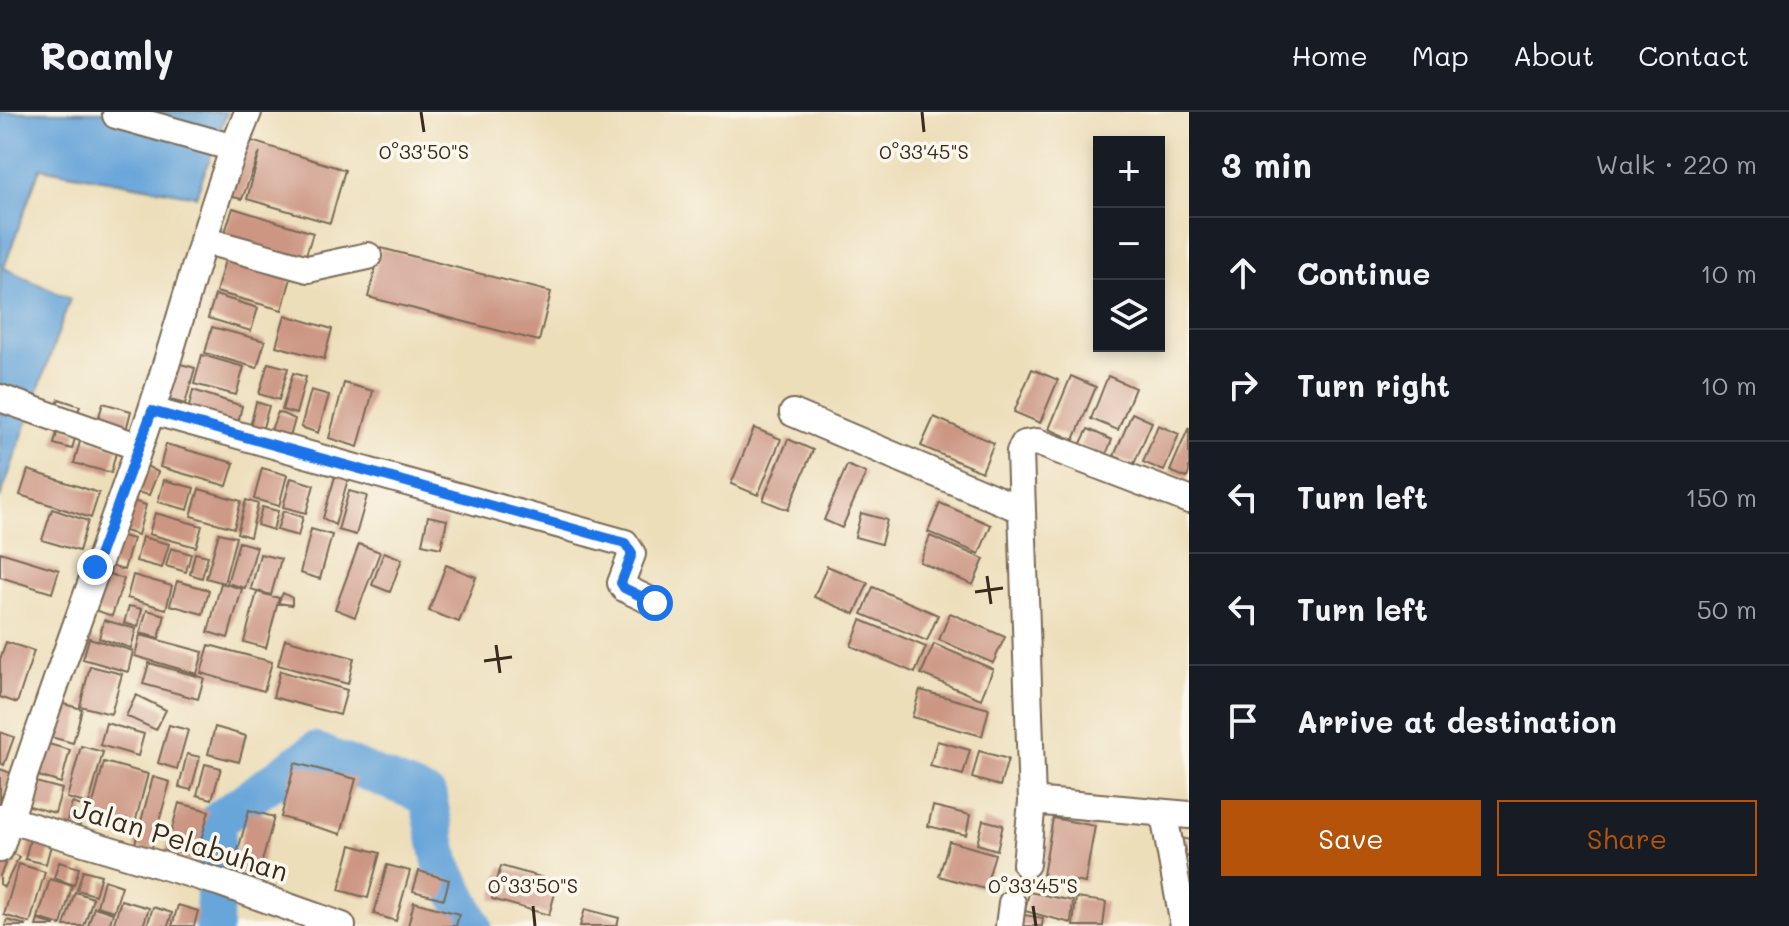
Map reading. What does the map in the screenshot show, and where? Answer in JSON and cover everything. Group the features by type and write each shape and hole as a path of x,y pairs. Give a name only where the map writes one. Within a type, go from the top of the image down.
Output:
{"street":[{"path":"0,849 4,818 152,411 203,240 248,112"},
{"path":"116,115 234,148"},
{"path":"203,240 308,269 368,256"},
{"path":"0,398 139,447"},
{"path":"152,411 625,543 632,554 621,583 624,588 655,603"},
{"path":"793,413 1020,509"},
{"path":"1026,864 1032,801 1020,452 1024,444 1031,441 1189,500"},
{"path":"1032,801 1177,815 1184,926"},
{"name":"Jalan Pelabuhan","path":"4,818 221,883 342,926"}],"water":[{"path":"0,112 227,112 196,196 40,168 4,268 70,299 0,499"}],"building":[{"path":"242,138 345,170 330,223 247,199 260,152 242,199 224,195"},
{"path":"233,208 313,233 304,261 224,235"},
{"path":"381,248 551,292 539,341 368,297"},
{"path":"225,260 291,278 282,310 216,292"},
{"path":"215,295 258,308 251,331 208,318"},
{"path":"285,315 332,329 324,359 276,346"},
{"path":"212,327 265,341 257,368 205,353"},
{"path":"202,355 244,367 236,395 194,384"},
{"path":"177,363 195,368 185,404 167,399"},
{"path":"268,363 288,368 279,400 259,394"},
{"path":"1032,369 1058,380 1040,423 1014,412"},
{"path":"293,373 306,377 296,414 282,410"},
{"path":"1071,376 1096,387 1074,440 1049,429"},
{"path":"1108,376 1135,388 1118,430 1091,419"},
{"path":"344,383 373,391 358,447 329,438"},
{"path":"193,390 242,406 237,427 188,411"},
{"path":"311,390 329,395 318,433 301,427"},
{"path":"59,399 80,406 76,417 55,410"},
{"path":"256,402 269,406 262,431 250,427"},
{"path":"103,403 131,411 124,438 95,430"},
{"path":"278,412 295,419 289,441 269,435"},
{"path":"1132,413 1152,422 1134,464 1114,456"},
{"path":"934,417 994,443 982,472 921,446"},
{"path":"59,425 77,431 72,449 54,444"},
{"path":"1158,425 1179,434 1164,471 1143,462"},
{"path":"1189,427 1189,472 1187,478 1170,471"},
{"path":"754,428 781,439 758,495 731,484"},
{"path":"1088,429 1112,440 1105,457 1080,445"},
{"path":"81,438 117,448 111,473 74,463"},
{"path":"788,439 813,450 788,510 763,500"},
{"path":"166,444 234,463 227,486 160,467"},
{"path":"141,463 158,472 149,495 131,491"},
{"path":"847,465 866,473 842,528 824,520"},
{"path":"262,468 287,475 279,506 254,499"},
{"path":"28,470 99,493 91,518 20,495"},
{"path":"336,473 348,479 335,525 323,518"},
{"path":"291,478 314,485 306,513 283,507"},
{"path":"164,480 194,488 188,510 158,502"},
{"path":"199,489 241,501 234,528 191,516"},
{"path":"349,491 367,496 356,535 338,530"},
{"path":"246,500 258,504 250,537 237,533"},
{"path":"133,501 146,505 138,535 125,531"},
{"path":"940,503 991,525 979,554 928,532"},
{"path":"262,507 278,511 273,530 257,525"},
{"path":"52,509 88,521 79,551 42,540"},
{"path":"283,511 303,517 298,536 277,530"},
{"path":"155,513 202,526 196,547 149,534"},
{"path":"861,513 887,520 881,544 855,537"},
{"path":"428,516 447,520 441,548 422,544"},
{"path":"311,529 332,535 320,579 300,573"},
{"path":"219,533 236,537 224,583 206,578"},
{"path":"116,534 133,539 124,570 107,565"},
{"path":"930,536 984,559 973,585 920,562"},
{"path":"142,537 169,544 162,568 136,561"},
{"path":"239,542 257,547 245,588 227,583"},
{"path":"359,544 380,552 355,617 335,609"},
{"path":"171,548 191,554 186,572 166,566"},
{"path":"0,552 59,570 52,593 0,577"},
{"path":"384,552 402,559 390,592 372,585"},
{"path":"195,553 208,556 202,578 190,574"},
{"path":"260,554 281,559 271,595 251,589"},
{"path":"446,565 476,577 459,622 429,611"},
{"path":"827,566 868,583 855,614 814,597"},
{"path":"104,572 124,579 112,616 92,609"},
{"path":"133,575 172,586 166,609 127,598"},
{"path":"177,581 209,590 203,614 170,605"},
{"path":"221,583 242,589 228,638 208,632"},
{"path":"873,587 938,615 927,641 862,614"},
{"path":"257,592 279,598 266,648 244,642"},
{"path":"283,593 292,598 292,605 278,603"},
{"path":"129,606 142,609 138,627 124,623"},
{"path":"147,610 165,615 159,638 140,633"},
{"path":"950,613 1005,637 993,663 939,640"},
{"path":"104,620 136,629 131,648 99,638"},
{"path":"861,620 926,647 915,673 851,646"},
{"path":"140,635 203,652 197,674 135,656"},
{"path":"89,638 133,651 128,672 83,659"},
{"path":"285,639 354,658 348,684 278,665"},
{"path":"6,642 34,651 17,703 0,697 0,659"},
{"path":"934,644 993,669 981,699 921,674"},
{"path":"209,645 272,662 264,691 201,673"},
{"path":"149,663 204,678 198,699 143,684"},
{"path":"90,666 122,674 111,714 80,706"},
{"path":"280,671 347,690 340,715 273,697"},
{"path":"920,690 989,709 982,736 912,717"},
{"path":"136,695 166,710 156,730 126,716"},
{"path":"56,702 82,709 73,743 47,736"},
{"path":"106,723 144,734 138,756 100,745"},
{"path":"169,725 188,730 177,769 158,763"},
{"path":"215,727 246,736 239,762 208,754"},
{"path":"0,732 14,737 4,765 0,763"},
{"path":"937,741 970,750 963,775 930,766"},
{"path":"41,742 70,750 61,783 32,774"},
{"path":"81,746 103,752 89,804 67,798"},
{"path":"979,751 1008,759 1000,786 972,778"},
{"path":"187,754 200,757 191,790 179,787"},
{"path":"104,762 148,774 134,827 90,815"},
{"path":"295,763 356,779 341,834 281,817"},
{"path":"205,764 221,768 212,799 197,795"},
{"path":"0,769 11,773 0,803"},
{"path":"153,777 170,782 151,851 134,847"},
{"path":"28,780 62,789 55,813 22,804"},
{"path":"72,803 85,807 77,835 64,831"},
{"path":"179,803 209,811 195,862 165,854"},
{"path":"933,806 970,815 966,835 928,826"},
{"path":"249,810 274,817 257,880 232,873"},
{"path":"1053,818 1095,826 1085,883 1043,875"},
{"path":"983,820 1003,825 997,850 977,844"},
{"path":"31,835 52,841 46,864 25,859"},
{"path":"1182,838 1189,840 1189,857 1181,854"},
{"path":"949,841 995,854 985,889 939,876"},
{"path":"351,845 380,853 368,898 339,890"},
{"path":"10,852 19,857 4,887 0,884 0,876"},
{"path":"59,862 79,868 74,885 54,878"},
{"path":"19,864 45,872 30,923 4,915"},
{"path":"387,865 410,871 396,921 374,914"},
{"path":"501,866 558,882 549,915 492,899"},
{"path":"83,870 101,875 95,895 77,890"},
{"path":"419,871 449,880 444,899 413,891"},
{"path":"50,879 72,886 61,925 38,918"},
{"path":"104,880 122,886 114,911 97,906"},
{"path":"75,892 93,898 84,926 64,926"},
{"path":"1029,892 1073,901 1071,923 1025,911"},
{"path":"1076,898 1106,902 1103,926 1073,926"},
{"path":"121,900 149,908 143,926 113,926"},
{"path":"414,902 459,914 456,926 408,926"},
{"path":"178,905 198,911 194,926 172,926"},
{"path":"94,907 113,913 109,926 88,926"},
{"path":"153,907 172,913 168,926 147,926"},
{"path":"585,909 619,918 617,926 580,926"},
{"path":"1018,914 1043,918 1042,926 1016,926"},
{"path":"7,920 26,925 26,926 5,926"},
{"path":"38,920 55,925 55,926 36,926"}],"waterway":[{"path":"214,926 217,821 315,751 428,797 441,862 473,926"}],"route":[{"path":"95,567 152,411 625,543 631,547 632,554 621,576 621,583 624,588 655,603"}]}
